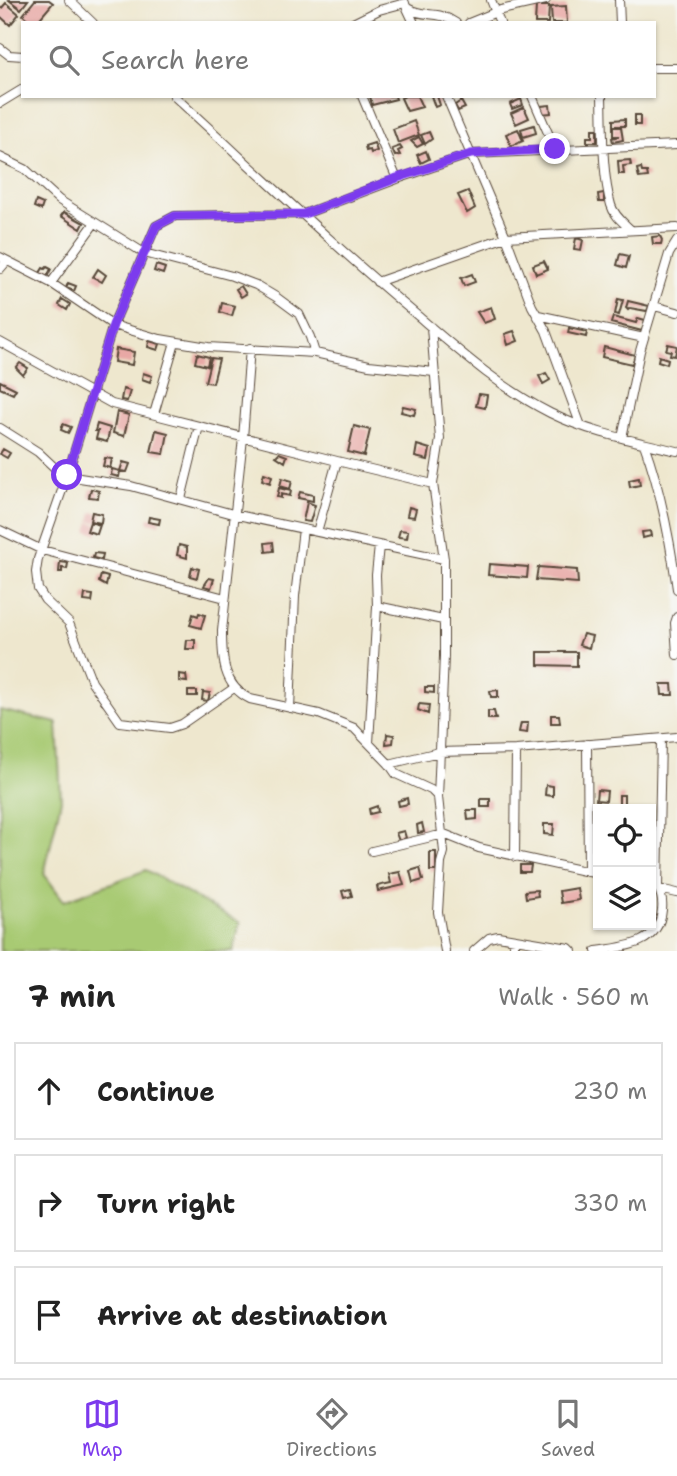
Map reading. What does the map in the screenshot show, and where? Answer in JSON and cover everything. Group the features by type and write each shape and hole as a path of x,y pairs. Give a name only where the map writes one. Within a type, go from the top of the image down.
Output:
{"street":[{"path":"69,0 91,21"},
{"path":"491,0 499,21"},
{"path":"474,21 495,12 546,0"},
{"path":"619,0 620,21"},
{"path":"357,21 379,10 405,4 421,15 440,15 452,21"},
{"path":"405,4 413,21"},
{"path":"78,21 83,14"},
{"path":"0,48 9,55 21,56"},
{"path":"656,68 677,68"},
{"path":"0,103 21,90"},
{"path":"176,98 377,282 464,355 525,398 580,426 676,450"},
{"path":"363,98 397,178"},
{"path":"447,98 561,368 580,426"},
{"path":"533,98 555,149"},
{"path":"602,98 604,150 611,206 618,218 631,230"},
{"path":"234,688 182,724 170,728 120,722 92,682 69,622 45,600 38,589 36,572 50,521 67,475 113,325 156,226 175,216 304,214 397,178 471,154 677,145"},
{"path":"0,157 25,169 58,200 144,253 232,276 256,285 276,297 299,314 314,353"},
{"path":"51,283 94,224"},
{"path":"377,282 506,237 677,228"},
{"path":"622,438 644,338 669,254 677,241"},
{"path":"0,269 3,259 51,283 113,325 175,342 208,347 314,353 369,365 434,372"},
{"path":"654,306 677,312"},
{"path":"538,315 644,338"},
{"path":"431,327 440,439 433,484 444,558 444,656 438,797 444,852 438,912 445,951"},
{"path":"0,342 112,404 433,484"},
{"path":"155,414 175,342"},
{"path":"250,348 225,598 222,650 228,680 234,688 250,699 319,714 354,728 402,778 431,790 438,797"},
{"path":"181,499 199,426"},
{"path":"0,428 38,452 67,475 131,486 233,514 444,558"},
{"path":"644,444 673,535 677,589"},
{"path":"317,533 337,461"},
{"path":"290,708 295,596 303,529"},
{"path":"0,530 43,550 225,598"},
{"path":"369,743 379,545"},
{"path":"377,606 443,620"},
{"path":"677,617 677,656"},
{"path":"389,764 439,752 516,750 677,737"},
{"path":"656,867 661,739"},
{"path":"587,744 588,871"},
{"path":"515,857 516,750"},
{"path":"372,851 444,834 479,848 593,872"},
{"path":"656,888 677,892"},
{"path":"596,951 638,944 656,930 663,906 662,895 656,889"},
{"path":"474,951 494,936 569,948 572,951"},
{"path":"514,939 514,951"}],"green space":[{"path":"0,710 57,723 61,800 44,874 64,901 146,870 240,923 233,951 0,951"}],"building":[{"path":"9,0 28,0 21,9"},
{"path":"35,0 49,0 53,3 38,21 30,21 23,15"},
{"path":"6,3 19,14 10,25 0,16 0,10"},
{"path":"536,6 549,6 548,21 535,21"},
{"path":"566,6 567,21 552,21 551,7"},
{"path":"370,98 396,99 372,105"},
{"path":"401,98 418,98 422,107 407,111"},
{"path":"432,98 438,98 440,105 435,107"},
{"path":"521,99 523,105 512,109 510,104"},
{"path":"461,101 465,108 458,111 455,105"},
{"path":"550,105 551,113 541,114 541,106"},
{"path":"524,107 529,118 516,124 511,113"},
{"path":"635,115 640,115 640,125 635,125"},
{"path":"625,119 625,126 613,126 613,120"},
{"path":"414,121 419,135 398,143 393,129"},
{"path":"534,125 536,133 523,137 521,129"},
{"path":"613,127 621,127 623,140 613,142 612,138 619,136 613,136"},
{"path":"518,129 523,141 511,146 506,134"},
{"path":"592,129 597,129 597,142 587,142 587,137 592,137"},
{"path":"429,132 432,139 425,144 421,135"},
{"path":"419,137 423,144 417,147 411,141"},
{"path":"374,143 377,151 366,151 365,146"},
{"path":"400,146 400,155 395,156 392,149"},
{"path":"426,151 429,159 421,163 417,155"},
{"path":"630,160 631,165 623,166 624,174 619,174 618,161"},
{"path":"641,168 642,172 647,172 648,177 639,178 637,169"},
{"path":"468,191 475,208 467,213 458,195"},
{"path":"604,193 604,202 599,202 598,194"},
{"path":"36,201 43,204 41,210 34,207"},
{"path":"64,212 84,223 81,229 61,216"},
{"path":"660,236 661,244 653,244 652,237"},
{"path":"576,238 583,240 581,250 574,249"},
{"path":"620,254 629,256 626,268 617,265"},
{"path":"544,261 548,269 536,274 533,265"},
{"path":"156,265 165,268 163,274 154,271"},
{"path":"47,267 51,269 47,277 40,273"},
{"path":"98,269 106,275 102,282 93,277"},
{"path":"472,274 475,282 464,286 461,278"},
{"path":"68,283 76,286 74,291 66,288"},
{"path":"241,286 246,294 241,297 236,289"},
{"path":"62,299 70,304 67,310 59,305"},
{"path":"618,299 623,300 619,315 615,314"},
{"path":"628,301 649,306 647,311 630,308 628,310"},
{"path":"222,303 235,306 232,316 220,312"},
{"path":"491,307 495,319 484,323 477,312"},
{"path":"613,317 636,323 638,318 645,320 642,331 611,323"},
{"path":"569,328 587,332 586,337 568,333"},
{"path":"514,331 518,341 508,345 505,334"},
{"path":"149,341 160,344 158,350 148,347"},
{"path":"668,344 677,346 675,356 666,350"},
{"path":"604,347 635,355 632,364 602,357"},
{"path":"116,349 134,352 132,365 114,362"},
{"path":"197,354 209,357 207,366 195,363"},
{"path":"659,356 668,359 667,364 658,361"},
{"path":"211,358 219,359 213,383 205,382"},
{"path":"20,363 28,368 23,375 16,368"},
{"path":"143,373 152,376 150,382 142,379"},
{"path":"546,373 550,380 543,384 539,376"},
{"path":"0,381 16,389 13,394 0,388"},
{"path":"123,389 130,391 127,401 121,400"},
{"path":"479,394 487,395 485,408 476,406"},
{"path":"403,406 416,409 414,415 401,412"},
{"path":"117,412 129,415 124,436 113,433"},
{"path":"63,424 71,427 68,433 61,430"},
{"path":"97,424 110,428 107,442 96,439"},
{"path":"354,426 370,430 364,456 348,452"},
{"path":"156,430 168,433 164,454 151,452"},
{"path":"417,445 430,449 428,460 415,457"},
{"path":"3,449 10,453 7,458 0,454"},
{"path":"279,453 287,456 285,462 276,456"},
{"path":"105,458 112,459 110,468 103,466"},
{"path":"123,462 130,464 127,472 120,471"},
{"path":"112,469 120,471 119,477 111,475"},
{"path":"264,473 272,476 270,483 262,480"},
{"path":"282,478 292,481 290,489 280,486"},
{"path":"639,478 640,485 630,487 629,480"},
{"path":"279,488 291,491 290,496 281,494 281,498 277,497"},
{"path":"91,489 99,491 98,498 89,497"},
{"path":"300,492 313,495 313,501 298,498"},
{"path":"307,502 315,505 310,522 303,521"},
{"path":"409,507 416,509 414,517 407,516"},
{"path":"92,512 102,514 101,523 90,521"},
{"path":"149,517 160,519 159,524 148,522"},
{"path":"90,522 100,525 97,534 87,531"},
{"path":"400,530 408,531 407,538 398,537"},
{"path":"650,531 651,536 643,538 642,532"},
{"path":"273,542 274,551 266,552 265,543"},
{"path":"179,545 187,547 187,558 177,555"},
{"path":"94,553 103,554 102,560 93,558"},
{"path":"60,562 68,563 67,569 62,568 62,572 59,572"},
{"path":"489,564 528,567 527,578 488,575"},
{"path":"192,567 199,569 197,578 190,576"},
{"path":"538,567 577,570 578,583 536,580"},
{"path":"101,575 108,577 106,586 99,582"},
{"path":"209,578 214,579 211,588 204,586"},
{"path":"85,594 93,595 92,602 84,601"},
{"path":"199,613 205,615 201,628 190,625 193,614 198,616"},
{"path":"583,634 592,636 589,648 579,645"},
{"path":"187,640 195,640 195,649 186,649"},
{"path":"538,652 577,652 577,666 538,665"},
{"path":"179,674 186,675 187,682 179,681"},
{"path":"661,684 672,684 673,695 662,695"},
{"path":"425,687 434,687 434,693 425,692"},
{"path":"498,690 498,697 491,697 490,691"},
{"path":"188,691 197,691 197,696 188,696"},
{"path":"203,692 210,693 208,701 202,700"},
{"path":"419,704 429,705 428,714 418,710"},
{"path":"488,711 494,711 496,719 488,719"},
{"path":"551,715 559,715 560,723 551,723"},
{"path":"521,723 528,723 527,733 519,732"},
{"path":"387,734 394,735 393,743 386,744"},
{"path":"546,785 553,786 553,796 545,795"},
{"path":"597,790 607,791 606,801 596,800"},
{"path":"619,795 624,795 624,804 619,804"},
{"path":"407,798 408,804 399,806 398,801"},
{"path":"481,799 490,799 490,807 481,807"},
{"path":"377,806 378,812 370,814 369,809"},
{"path":"467,810 477,810 477,819 468,820"},
{"path":"422,823 424,832 418,833 417,825"},
{"path":"544,824 554,824 553,835 544,834"},
{"path":"404,831 406,838 399,841 396,833"},
{"path":"430,852 436,852 436,871 430,871"},
{"path":"520,865 531,865 530,872 520,872"},
{"path":"420,868 423,880 413,883 410,871"},
{"path":"400,872 404,885 378,891 377,886 391,883 389,874"},
{"path":"577,888 579,900 561,903 559,891"},
{"path":"350,889 352,896 344,898 342,891"},
{"path":"537,890 538,896 526,898 525,891"}],"route":[{"path":"67,475 113,325 156,226 165,219 175,216 304,214 397,178 471,154 555,149"}]}
